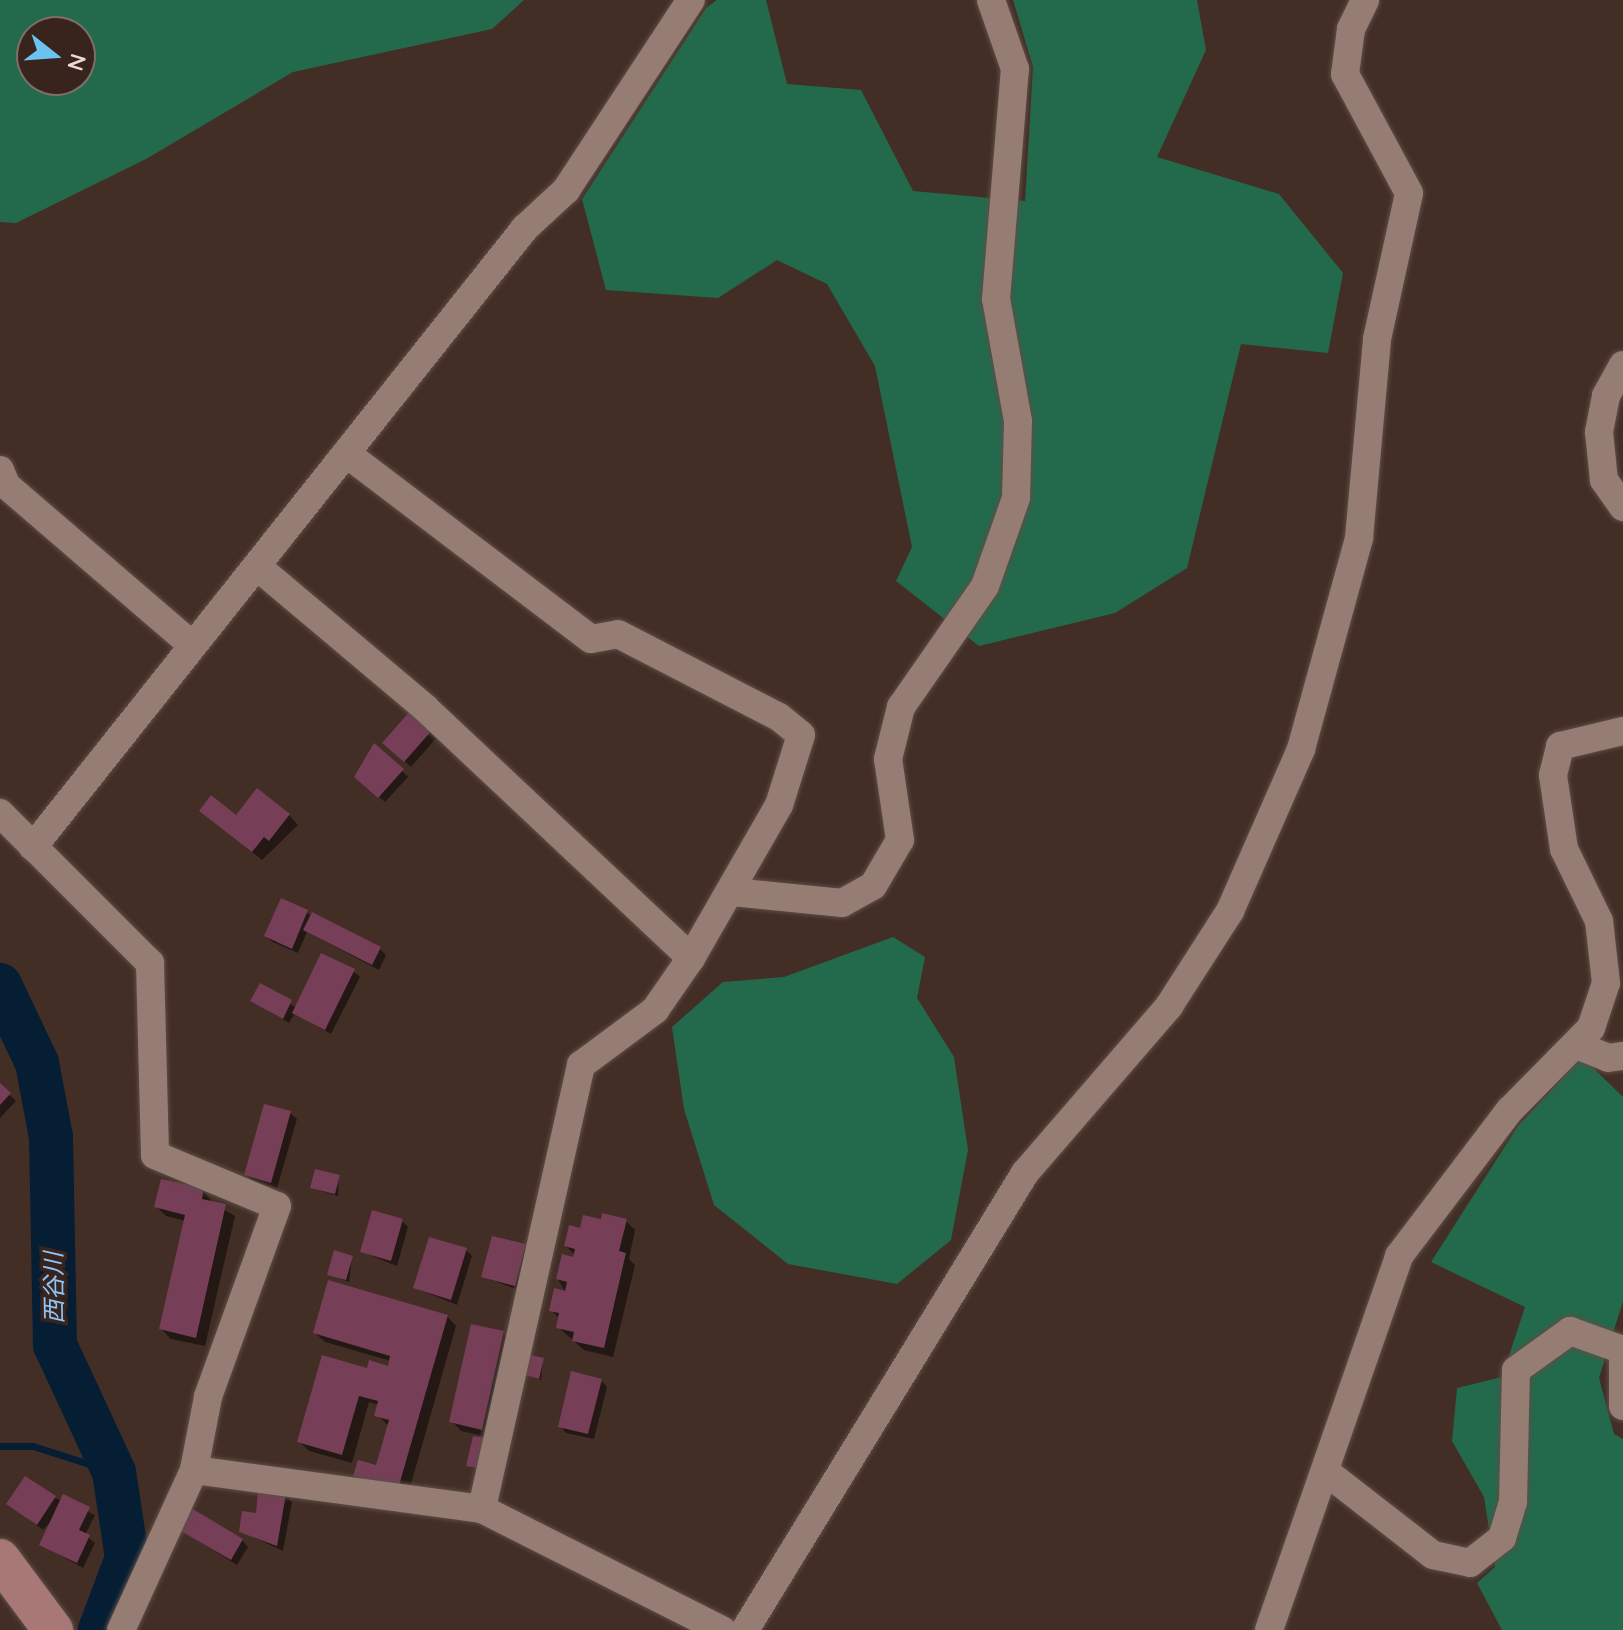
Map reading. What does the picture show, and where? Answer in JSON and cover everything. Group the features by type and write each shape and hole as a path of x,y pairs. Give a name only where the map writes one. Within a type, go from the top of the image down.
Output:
{"main road":[{"path":"0,1559 43,1625"}],"street":[{"path":"33,847 191,644 259,568 525,228 566,190 691,0"},
{"path":"732,892 842,903 873,886 900,840 888,759 901,707 985,586 1016,498 1018,421 996,299 1015,69 991,0"},
{"path":"745,1630 1025,1173 1169,1006 1230,911 1301,749 1359,538 1377,339 1409,193 1345,74 1351,29 1365,0"},
{"path":"1623,365 1606,396 1599,432 1604,480 1623,507"},
{"path":"347,454 591,639 618,634 779,717 801,735 779,805 732,892 691,958 655,1010 581,1065 482,1509"},
{"path":"0,470 6,485 191,644"},
{"path":"259,568 425,708 691,958"},
{"path":"1269,1630 1399,1256 1510,1110 1579,1046 1591,1028 1606,983 1599,921 1564,849 1553,775 1560,746 1623,731"},
{"path":"0,813 150,963 155,1155 277,1206 208,1397 194,1470 121,1630"},
{"path":"1579,1046 1608,1058 1623,1056"},
{"path":"1325,1471 1433,1555 1470,1563 1502,1538 1513,1502 1516,1370 1570,1331 1623,1350"},
{"path":"1623,1362 1623,1406"},
{"path":"194,1470 482,1509 722,1630"}],"green space":[{"path":"0,0 524,0 492,29 293,72 146,159 16,223 0,222"},
{"path":"717,0 766,0 787,84 861,90 913,191 1025,201 1033,67 1013,0 1197,0 1206,50 1157,157 1279,194 1343,273 1328,353 1241,344 1187,568 1115,613 979,646 896,581 912,547 875,366 827,284 777,260 718,298 606,290 582,199 706,8"},
{"path":"893,937 925,957 917,998 954,1057 968,1150 951,1240 897,1284 788,1264 714,1205 684,1109 672,1027 723,982 784,977"},
{"path":"1582,1057 1623,1097 1623,1301 1599,1378 1614,1434 1623,1439 1623,1630 1502,1630 1477,1583 1495,1567 1484,1497 1452,1441 1457,1388 1502,1377 1525,1307 1431,1262 1518,1126"}],"building":[{"path":"412,709 434,728 404,762 382,743"},
{"path":"374,743 404,769 378,798 354,777"},
{"path":"257,788 290,814 269,841 264,837 252,852 199,811 211,795 236,815"},
{"path":"281,898 308,910 292,949 264,936"},
{"path":"312,912 381,947 372,965 303,930"},
{"path":"321,953 355,969 325,1030 292,1013"},
{"path":"260,983 292,1000 283,1019 250,1001"},
{"path":"0,1083 11,1093 0,1105"},
{"path":"264,1104 291,1111 271,1183 244,1175"},
{"path":"315,1169 340,1175 335,1194 310,1188"},
{"path":"161,1179 204,1188 202,1199 226,1204 196,1338 159,1329 185,1215 154,1207"},
{"path":"372,1210 403,1219 391,1261 360,1252"},
{"path":"602,1213 627,1219 619,1251 626,1253 604,1348 572,1341 574,1332 556,1328 559,1313 549,1311 554,1288 565,1291 567,1282 556,1279 562,1254 573,1257 575,1249 564,1246 569,1225 580,1228 583,1215 601,1219"},
{"path":"492,1236 526,1244 515,1286 481,1277"},
{"path":"429,1237 467,1248 451,1300 413,1288"},
{"path":"334,1250 353,1256 346,1280 327,1275"},
{"path":"328,1280 448,1315 398,1489 353,1476 358,1460 376,1465 389,1420 374,1416 378,1401 359,1396 342,1455 297,1442 322,1355 367,1368 369,1360 388,1366 390,1356 313,1333"},
{"path":"471,1324 504,1331 482,1430 449,1422"},
{"path":"526,1354 544,1358 539,1379 521,1374"},
{"path":"571,1371 602,1379 588,1434 558,1427"},
{"path":"473,1436 485,1438 478,1468 466,1466"},
{"path":"25,1476 56,1496 37,1525 6,1504"},
{"path":"258,1491 286,1494 277,1546 239,1532 242,1511 256,1513"},
{"path":"63,1494 90,1507 79,1530 90,1535 77,1563 39,1545"},
{"path":"191,1508 243,1539 231,1560 179,1530"}],"waterway":[{"name":"西谷川","path":"0,985 37,1063 51,1137 55,1345 114,1472 127,1558 100,1630"},
{"path":"0,1446 33,1446 114,1472"}]}
